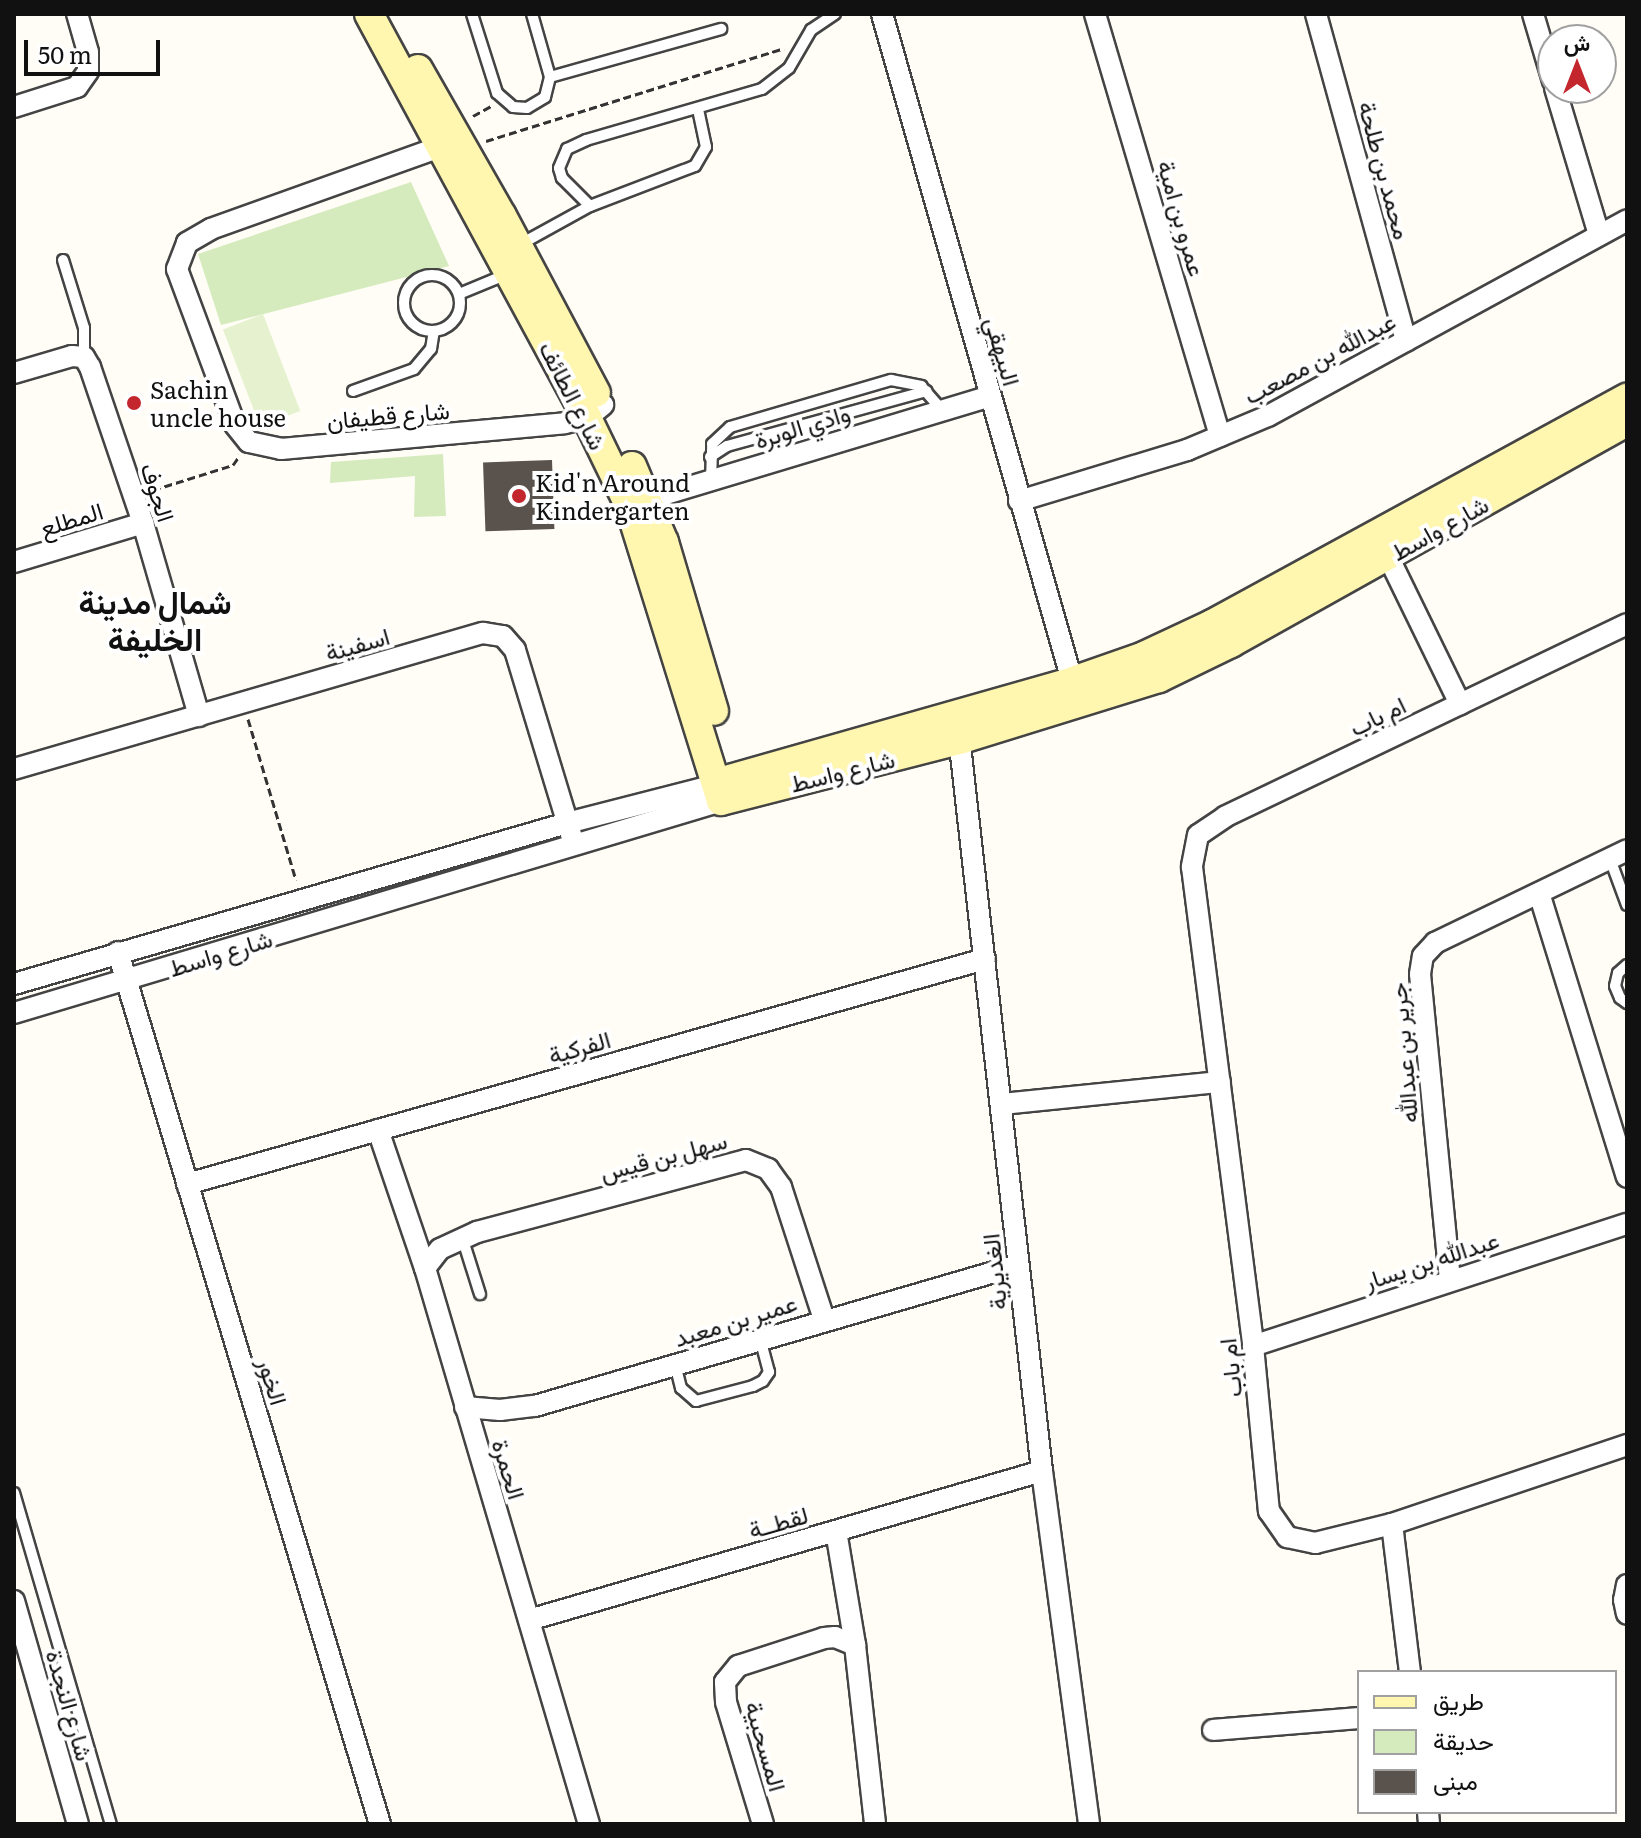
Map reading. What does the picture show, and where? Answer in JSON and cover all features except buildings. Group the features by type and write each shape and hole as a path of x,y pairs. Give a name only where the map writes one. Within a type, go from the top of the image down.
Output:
{"street":[{"path":"14,107 77,87 88,71 88,52 77,14"},
{"name":"شارع الطائف","path":"369,14 454,142"},
{"name":"شارع الطائف","path":"390,14 513,260 595,411 638,502 674,643 726,790"},
{"name":"البيهقي","path":"882,14 1076,692"},
{"name":"عمرو بن امية","path":"1095,14 1220,436"},
{"name":"محمد بن طلحة","path":"1316,14 1406,341"},
{"path":"1560,104 1599,235"},
{"path":"249,442 235,425 177,269 187,243 211,229 454,142"},
{"name":"عبدالله بن مصعب","path":"1019,501 1220,436 1312,395 1627,220"},
{"path":"14,373 72,356 84,357"},
{"name":"الجوف","path":"84,357 143,523 199,716"},
{"name":"وادي الوبرة","path":"638,502 990,396"},
{"name":"شارع واسط","path":"1382,545 1627,398"},
{"name":"شارع قطيفان","path":"249,442 281,449 485,433 595,411"},
{"name":"شارع واسط","path":"14,984 567,823 726,790 1076,692 1144,656 1382,545 1627,422"},
{"name":"المطلع","path":"14,562 143,523"},
{"path":"1382,545 1460,704"},
{"name":"ام باب","path":"1627,624 1225,817 1198,835 1192,867 1253,1346 1269,1511 1287,1537 1315,1543 1392,1524 1627,1445"},
{"name":"اسفينة","path":"14,769 483,633 503,636 515,650 574,844"},
{"name":"الغديرية","path":"957,727 1042,1471 1089,1824"},
{"name":"شارع واسط","path":"14,1013 574,844 726,790"},
{"name":"جرير بن عبدالله","path":"1450,1280 1420,974 1423,956 1435,943 1619,854"},
{"path":"1539,893 1627,1177"},
{"name":"الخور","path":"118,952 380,1824"},
{"name":"الفركية","path":"187,1184 985,959"},
{"path":"1002,1104 1220,1082"},
{"name":"الحمرة","path":"378,1130 425,1268 589,1824"},
{"name":"سهل بن قيس","path":"425,1268 440,1249 462,1237 735,1161 758,1163 768,1169 781,1187 824,1319"},
{"name":"عبدالله بن يسار","path":"1253,1346 1627,1224"},
{"name":"عمير بن معبد","path":"465,1407 500,1410 526,1407 1018,1265"},
{"name":"لقطــة","path":"529,1620 1042,1471"},
{"path":"1392,1524 1410,1670"},
{"path":"836,1531 855,1645 875,1824"},
{"path":"1627,1585 1624,1600 1627,1614"},
{"name":"شارع النجدة","path":"14,1601 78,1824"},
{"name":"المسحبية","path":"763,1824 724,1692 730,1673 747,1662 824,1638 835,1637 855,1645"},
{"path":"1213,1730 1357,1718"}],"lane":[{"path":"472,14 501,99 513,107 537,104 549,87 550,77 532,14"},
{"path":"590,206 562,178 559,168 567,149 586,140 752,94 772,83 789,68 803,42 822,21 835,14"},
{"path":"550,77 721,29"},
{"path":"459,294 590,206 700,161 706,147 698,110"},
{"path":"63,260 84,328 84,357"},
{"path":"422,277 444,277 459,294 458,314 444,328 434,331 423,329 407,315 406,293 422,277"},
{"path":"353,391 414,369 431,349 434,331"},
{"path":"711,480 710,457 715,439 730,427 891,380 913,382 927,391 942,410"},
{"path":"710,457 727,446 927,391"},
{"path":"1619,854 1624,906"},
{"path":"1627,965 1618,973 1615,986 1620,998 1627,1003"},
{"path":"462,1237 480,1294"},
{"path":"675,1364 681,1388 696,1401 753,1386 763,1381 769,1372 760,1338"},
{"path":"14,1493 111,1824"}],"path":[{"path":"454,142 803,42"},
{"path":"454,142 501,99"},
{"path":"134,496 233,465 249,442"},
{"path":"243,703 302,899"}],"green space":[{"path":"411,182 449,266 221,325 198,254"},
{"path":"263,314 300,411 260,427 223,329"},
{"path":"443,454 446,516 414,517 415,476 330,483 331,462"}],"place":[{"name":"Sachin uncle house","path":"134,403"},
{"name":"Kid'n Around Kindergarten","path":"519,496"}],"district":[{"name":"شمال مدينة الخليفة","path":"155,620"}]}
